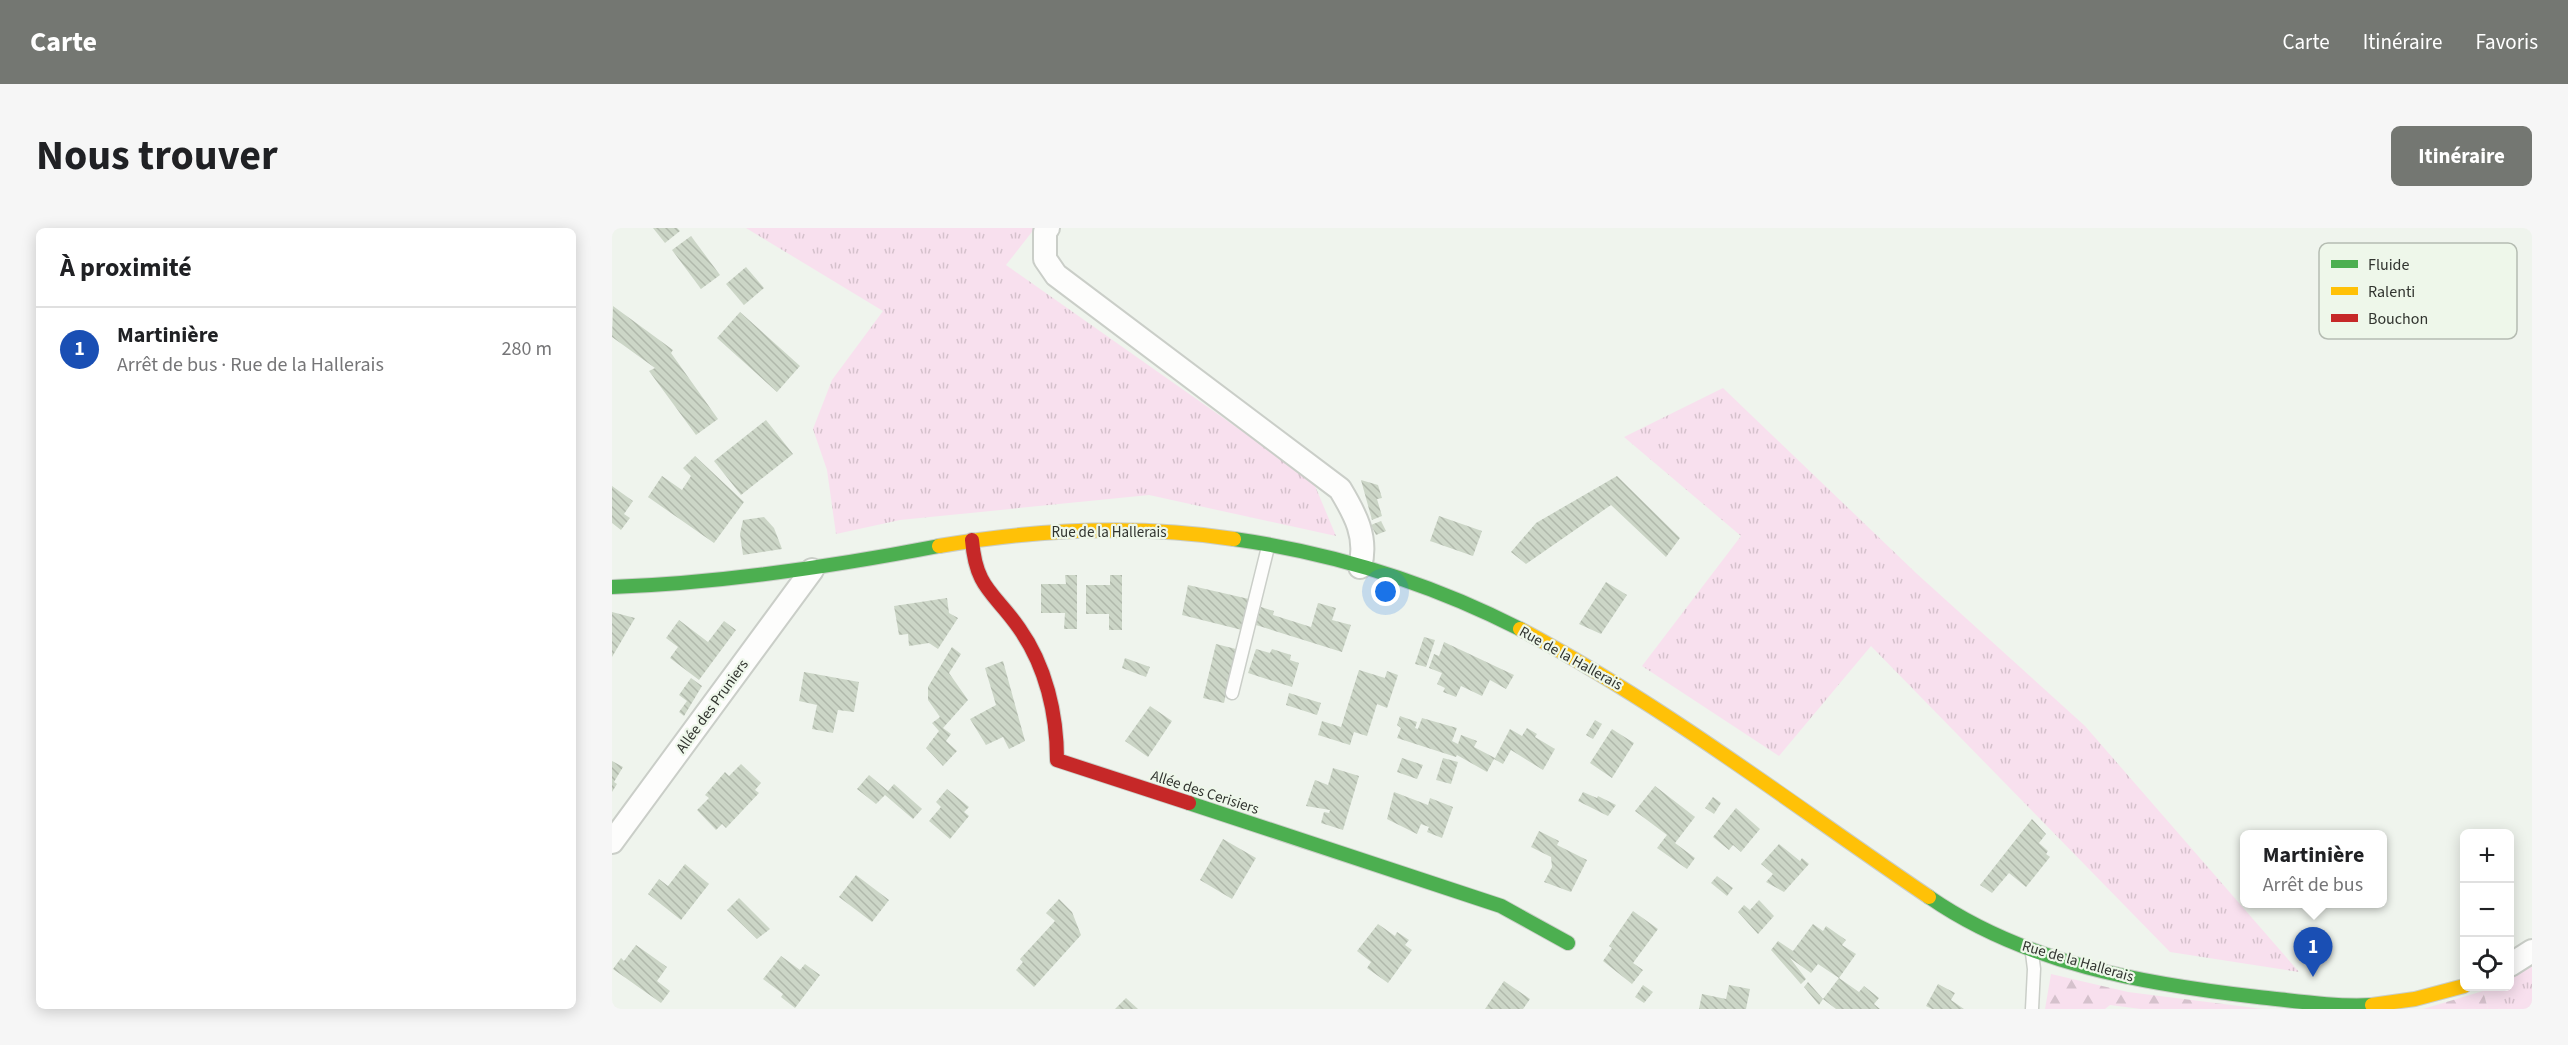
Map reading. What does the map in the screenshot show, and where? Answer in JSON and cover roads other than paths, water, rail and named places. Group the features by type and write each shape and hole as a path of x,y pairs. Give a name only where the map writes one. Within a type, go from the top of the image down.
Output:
{"street":[{"path":"1048,228 1045,232 1045,259 1056,275 1340,489 1358,519 1364,554 1360,567"},
{"name":"Rue de la Hallerais","path":"612,587 705,582 812,570 972,540 1067,530 1152,529 1269,546 1406,580 1520,628 1645,701 1937,903 1976,925 2031,950 2148,981 2209,992 2340,1006 2386,1004 2426,997 2460,987"},
{"name":"Allée des Cerisiers","path":"972,540 980,579 1019,627 1039,669 1058,738 1057,760 1501,906 1568,943"},
{"name":"Allée des Pruniers","path":"612,842 812,570"},
{"path":"2514,962 2532,951"}],"lane":[{"path":"1233,693 1269,546"},
{"path":"2031,950 2034,969 2032,1009"}],"place":[{"name":"Martinière","path":"2313,977"}]}
